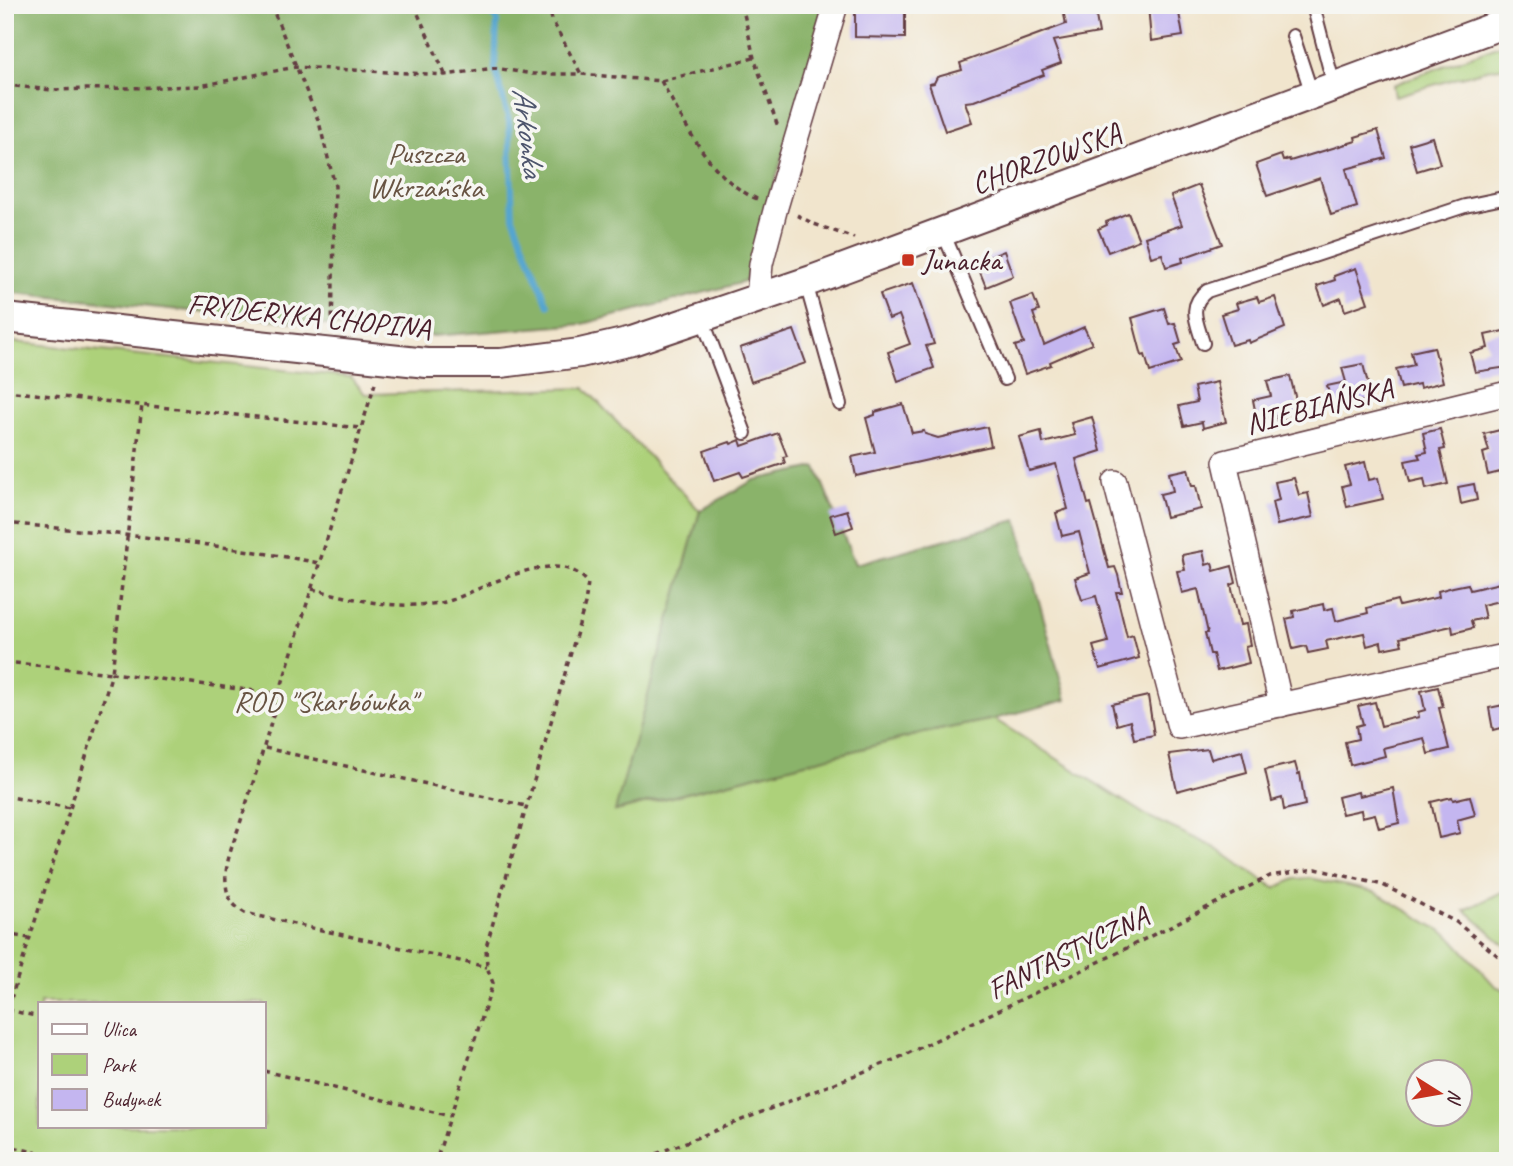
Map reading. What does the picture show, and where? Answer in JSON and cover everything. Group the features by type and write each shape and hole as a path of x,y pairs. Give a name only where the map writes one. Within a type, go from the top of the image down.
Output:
{"street":[{"path":"758,299 761,264 789,158 836,5"},
{"name":"CHORZOWSKA","path":"605,347 758,299 1508,22"},
{"name":"FRYDERYKA CHOPINA","path":"5,318 451,364 550,358 605,347"},
{"name":"NIEBIAŃSKA","path":"1281,705 1225,461 1508,393"},
{"path":"1115,482 1179,727 1508,655"}],"lane":[{"path":"1313,5 1323,90"},
{"path":"1293,36 1323,90"},
{"path":"1203,343 1194,311 1195,304 1207,291 1438,214 1508,197"},
{"path":"943,232 1005,379"},
{"path":"809,295 840,404"},
{"path":"702,317 745,433"}],"path":[{"path":"271,5 319,122 335,186 332,353"},
{"path":"414,5 445,75"},
{"path":"549,5 552,20 581,74"},
{"path":"742,5 754,58 789,158"},
{"path":"5,85 52,90 200,86 295,67 445,75 495,68 533,74 581,74 661,81 754,58"},
{"path":"661,81 701,153 744,194 814,225 856,238"},
{"path":"382,358 225,880 233,906 245,913 487,967"},
{"path":"5,391 361,428"},
{"path":"5,1018 112,673 142,405"},
{"path":"5,523 259,551 319,563"},
{"path":"312,589 376,604 415,605 446,602 529,569 557,568 581,574 588,583 585,604 486,947 487,967 493,983 436,1161"},
{"path":"5,662 279,694"},
{"path":"265,748 526,806"},
{"path":"5,796 69,808"},
{"name":"FANTASTYCZNA","path":"638,1161 896,1059 1083,970 1270,876 1316,869 1383,885 1456,922 1508,964"},
{"path":"5,934 29,938"},
{"path":"8,1010 38,1017"},
{"path":"266,1071 450,1116"},
{"path":"5,1145 71,1161"}],"green space":[{"name":"Puszcza Wkrzańska","path":"5,5 828,5 745,282 583,324 433,336 5,292"},
{"path":"1508,42 1508,67 1486,70 1395,96 1393,85"},
{"name":"ROD \"Skarbówka\"","path":"5,341 351,377 365,394 585,388 700,511 616,811 924,733 994,719 1149,817 1214,847 1275,888 1295,879 1310,878 1375,892 1450,936 1495,986 1508,991 1508,1161 5,1161"},
{"path":"816,467 855,564 1017,520 1066,700 615,811 700,511 754,480"},
{"path":"1508,889 1508,948 1465,910"}],"building":[{"path":"1094,5 1099,33 1053,41 1061,63 1042,70 1044,75 965,102 972,122 945,131 929,84 934,83 937,77 962,70 960,63 1066,24 1063,10"},
{"path":"1148,5 1166,5 1167,9 1178,7 1183,36 1151,41"},
{"path":"855,9 905,10 905,38 855,37"},
{"path":"1378,130 1386,158 1346,169 1357,207 1331,215 1320,178 1267,196 1256,164 1281,155 1283,161 1290,161 1356,141 1355,137"},
{"path":"1432,137 1440,164 1417,171 1409,144"},
{"path":"1199,185 1222,244 1182,258 1183,262 1166,267 1162,254 1151,257 1145,237 1182,225 1171,196"},
{"path":"1128,213 1139,240 1108,252 1098,229 1107,225 1106,222"},
{"path":"1004,251 1013,276 986,287 976,262"},
{"path":"1356,268 1368,303 1345,311 1341,298 1324,305 1317,286"},
{"path":"913,283 934,344 926,346 934,368 898,381 888,352 910,344 899,315 889,319 880,294"},
{"path":"1033,295 1039,311 1033,313 1044,345 1084,327 1092,344 1050,362 1051,365 1025,374 1015,346 1024,343 1010,303"},
{"path":"1257,297 1259,302 1275,297 1285,328 1249,343 1248,340 1231,345 1221,314 1238,309 1236,303"},
{"path":"1164,308 1169,324 1175,323 1181,343 1175,345 1181,362 1150,372 1145,355 1142,356 1132,318"},
{"path":"794,330 806,363 751,382 740,348"},
{"path":"1508,330 1508,367 1475,372 1470,353 1488,348 1485,335"},
{"path":"1434,347 1443,382 1420,388 1419,384 1401,388 1396,369 1414,365 1411,352"},
{"path":"1363,364 1372,400 1332,405 1327,386 1346,382 1342,368"},
{"path":"1290,376 1300,416 1277,422 1275,416 1257,420 1253,400 1271,396 1267,381"},
{"path":"1217,382 1226,422 1203,428 1202,422 1184,426 1179,406 1197,402 1194,387"},
{"path":"903,404 912,433 924,431 925,434 938,438 987,427 991,446 856,476 852,457 875,452 866,418 875,415 875,412"},
{"path":"1092,417 1101,451 1076,459 1109,568 1115,567 1118,575 1122,592 1116,592 1127,637 1133,635 1139,658 1100,669 1093,646 1108,642 1096,596 1082,600 1075,578 1090,573 1079,532 1062,536 1056,513 1068,509 1056,464 1029,471 1019,437 1041,431 1043,443 1075,435 1071,423"},
{"path":"1440,429 1445,449 1440,450 1448,484 1426,489 1424,479 1410,482 1405,461 1420,458 1418,454 1427,452 1423,433"},
{"path":"1504,429 1508,445 1508,470 1488,475 1483,453 1489,451 1484,434"},
{"path":"778,433 787,456 783,457 785,463 743,477 740,472 714,481 704,451 740,440 742,446"},
{"path":"1365,462 1369,480 1378,478 1383,499 1347,507 1342,486 1350,484 1345,467"},
{"path":"1188,469 1192,486 1196,486 1201,509 1166,517 1160,494 1173,491 1169,473"},
{"path":"1294,478 1299,495 1308,493 1313,517 1277,525 1272,502 1279,500 1275,482"},
{"path":"1474,484 1477,500 1461,504 1458,487"},
{"path":"847,510 853,527 836,533 830,515"},
{"path":"1203,551 1206,565 1212,563 1214,571 1232,566 1236,583 1231,585 1240,625 1246,624 1250,645 1245,646 1249,663 1217,671 1205,633 1208,633 1198,589 1182,593 1177,571 1185,570 1182,555"},
{"path":"1508,581 1508,599 1482,605 1485,618 1471,621 1473,628 1453,633 1452,626 1438,629 1400,638 1402,645 1382,649 1381,642 1367,646 1364,633 1326,641 1328,649 1308,653 1306,646 1293,649 1286,619 1294,617 1293,611 1323,604 1324,610 1333,608 1336,621 1368,613 1367,608 1397,600 1399,606 1439,597 1438,591 1453,587 1468,584 1470,590"},
{"path":"1438,687 1443,707 1439,708 1449,749 1428,754 1424,738 1383,748 1385,756 1350,765 1345,742 1358,739 1356,726 1363,724 1358,706 1375,702 1381,726 1419,717 1418,712 1425,710 1421,691"},
{"path":"1148,696 1154,735 1134,739 1130,721 1117,725 1112,704"},
{"path":"1508,704 1508,726 1493,730 1489,708"},
{"path":"1208,749 1211,759 1242,751 1247,772 1177,791 1169,754"},
{"path":"1295,763 1298,774 1300,773 1305,805 1284,810 1282,798 1272,801 1265,770"},
{"path":"1393,788 1399,823 1379,828 1375,814 1362,817 1361,810 1342,814 1338,797 1358,792 1359,796"},
{"path":"1470,796 1475,815 1457,820 1460,833 1439,838 1431,802"}],"waterway":[{"name":"Arkonka","path":"482,5 497,20 495,68 509,121 513,217 548,305"}],"place":[{"name":"Junacka","path":"908,260"}]}
